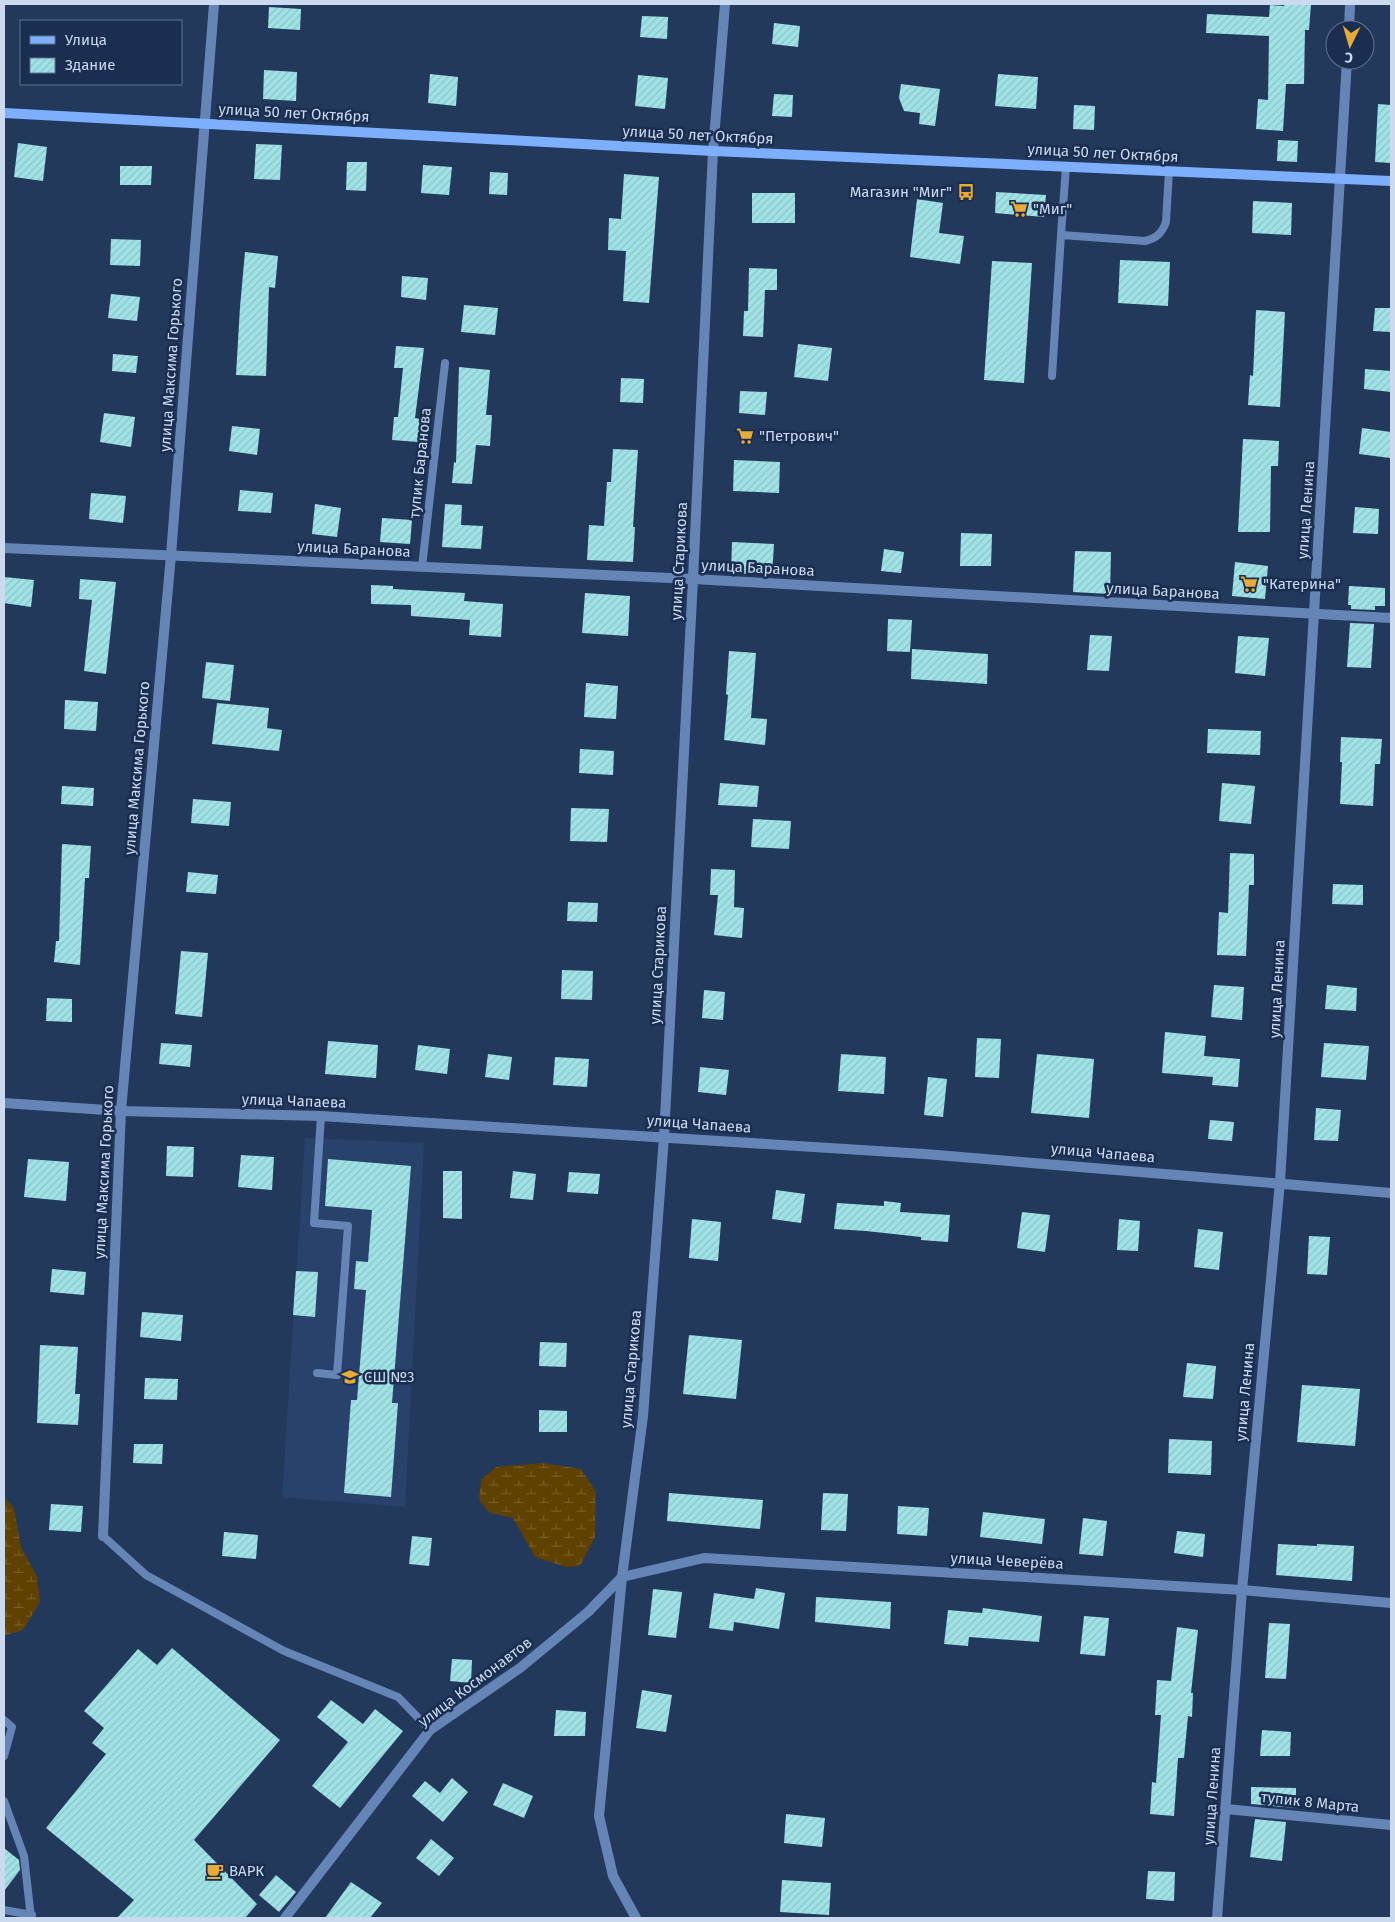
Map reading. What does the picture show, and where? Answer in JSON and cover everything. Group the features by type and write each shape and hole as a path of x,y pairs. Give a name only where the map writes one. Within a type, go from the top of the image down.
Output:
{"main road":[{"name":"улица 50 лет Октября","path":"4,113 713,151 1391,180"}],"street":[{"name":"улица Максима Горького","path":"103,1536 121,1111 171,555 214,4"},
{"name":"улица Старикова","path":"636,1918 613,1876 599,1816 622,1577 643,1416 664,1137 713,151 725,4"},
{"path":"1349,20 1350,4"},
{"name":"улица Ленина","path":"1216,1918 1242,1590 1280,1182 1347,70"},
{"name":"улица Баранова","path":"4,548 693,579 1391,618"},
{"name":"улица Чапаева","path":"4,1103 121,1111 321,1116 664,1137 925,1154 1280,1182 1391,1193"},
{"name":"улица Чеверёва","path":"622,1577 704,1558 1242,1590 1391,1603"},
{"name":"улица Космонавтов","path":"285,1918 430,1730 520,1668 588,1612 622,1577"},
{"name":"тупик 8 Марта","path":"1226,1809 1391,1825"}],"lane":[{"path":"1052,376 1066,166"},
{"path":"1061,235 1145,241 1157,237 1166,222 1169,171"},
{"name":"тупик Баранова","path":"422,567 445,363"},
{"path":"316,1373 337,1374 348,1226 314,1223 321,1116"},
{"path":"103,1536 146,1576 284,1651 398,1697 430,1730"},
{"path":"4,1720 12,1727 4,1756"},
{"path":"4,1802 24,1856 32,1917 4,1910"}],"shaded area":[{"name":"СШ №3","path":"305,1138 424,1143 405,1507 282,1497"}],"green space":[{"path":"543,1463 581,1469 596,1492 595,1537 580,1566 566,1567 535,1557 513,1518 490,1513 479,1500 481,1480 496,1467"},
{"path":"4,1496 14,1509 21,1547 37,1577 40,1602 23,1630 6,1635 4,1635"}],"building":[{"path":"1284,4 1311,4 1309,30 1305,30 1304,84 1286,84 1283,131 1256,129 1258,99 1268,100 1269,36 1206,33 1207,14 1269,17 1270,5 1284,6"},
{"path":"269,7 301,9 300,30 268,28"},
{"path":"642,16 668,17 667,39 640,37"},
{"path":"774,23 800,26 798,47 772,44"},
{"path":"264,70 297,72 296,101 263,99"},
{"path":"430,74 458,77 456,106 428,103"},
{"path":"998,74 1038,77 1036,109 995,106"},
{"path":"638,75 668,78 665,109 635,106"},
{"path":"901,84 940,89 935,126 919,124 920,113 904,111 899,98"},
{"path":"774,94 793,95 792,117 772,116"},
{"path":"1378,104 1391,105 1391,163 1375,162"},
{"path":"1074,105 1095,106 1094,130 1073,129"},
{"path":"1278,140 1298,141 1297,162 1277,161"},
{"path":"18,143 47,147 43,181 14,177"},
{"path":"256,144 282,145 280,180 254,179"},
{"path":"347,162 367,162 366,191 346,190"},
{"path":"423,165 452,167 449,195 421,193"},
{"path":"120,166 152,166 151,185 120,185"},
{"path":"490,172 508,173 507,195 489,194"},
{"path":"624,174 659,177 649,303 623,301 626,251 608,250 609,218 621,219"},
{"path":"996,192 1046,195 1044,217 995,213"},
{"path":"752,193 795,193 795,223 752,223"},
{"path":"917,199 943,203 939,233 964,236 960,264 910,257"},
{"path":"1253,201 1292,203 1291,235 1252,233"},
{"path":"111,239 141,240 140,266 110,265"},
{"path":"245,252 278,256 275,288 269,287 266,376 236,375"},
{"path":"1120,260 1170,262 1168,306 1118,303"},
{"path":"992,261 1032,263 1024,383 984,380"},
{"path":"749,268 777,269 777,290 765,290 763,337 743,336 744,311 748,311"},
{"path":"402,276 428,278 426,300 401,297"},
{"path":"111,294 140,297 137,321 108,318"},
{"path":"464,305 498,308 495,335 461,332"},
{"path":"1375,308 1391,308 1391,332 1373,331"},
{"path":"1256,310 1285,312 1280,407 1248,405 1250,375 1253,376"},
{"path":"798,344 832,348 828,381 794,377"},
{"path":"396,346 424,348 415,418 420,419 418,442 392,440 394,417 398,417 403,368 394,368"},
{"path":"113,354 138,356 136,373 112,371"},
{"path":"459,367 490,370 486,415 492,415 490,446 476,445 472,484 452,483 454,462 456,463"},
{"path":"1365,369 1391,371 1391,392 1364,389"},
{"path":"621,378 644,379 643,403 620,402"},
{"path":"740,391 767,392 765,415 739,413"},
{"path":"104,413 135,417 131,447 100,442"},
{"path":"232,426 260,429 257,455 229,451"},
{"path":"1362,428 1391,432 1390,458 1359,454"},
{"path":"1243,439 1279,441 1278,466 1271,466 1270,532 1238,532"},
{"path":"613,449 638,450 633,527 635,527 633,562 587,560 589,525 604,526 607,482 611,482"},
{"path":"734,460 780,462 779,493 733,491"},
{"path":"240,490 273,493 271,513 238,511"},
{"path":"91,493 126,496 123,523 89,519"},
{"path":"315,504 341,508 337,537 312,534"},
{"path":"445,504 462,505 461,525 483,526 481,549 442,547"},
{"path":"1355,507 1379,509 1378,534 1353,533"},
{"path":"382,518 412,520 410,544 380,542"},
{"path":"961,533 992,534 991,566 960,566"},
{"path":"732,542 774,544 772,575 731,573"},
{"path":"884,549 904,552 901,573 881,571"},
{"path":"1075,551 1111,552 1110,594 1073,592"},
{"path":"1235,562 1268,566 1265,599 1232,596"},
{"path":"4,577 34,580 31,607 4,603"},
{"path":"80,579 116,582 106,674 84,671 92,600 79,599"},
{"path":"371,585 393,586 393,589 465,593 464,601 503,604 501,637 469,635 470,620 411,616 411,605 371,604"},
{"path":"1349,586 1385,588 1385,606 1375,606 1375,610 1351,609 1351,605 1348,605"},
{"path":"585,593 630,596 628,636 582,633"},
{"path":"888,619 912,620 910,652 887,651"},
{"path":"1350,623 1374,624 1371,668 1347,667"},
{"path":"1090,635 1112,636 1109,671 1087,670"},
{"path":"1238,636 1269,638 1265,676 1235,673"},
{"path":"912,649 988,654 987,684 911,679"},
{"path":"729,651 756,653 751,718 767,719 765,745 724,740"},
{"path":"206,662 234,665 230,701 202,698"},
{"path":"586,683 618,686 616,719 584,717"},
{"path":"65,700 98,702 96,731 64,729"},
{"path":"217,703 269,708 267,728 282,730 279,751 212,744"},
{"path":"1208,729 1261,731 1260,755 1207,753"},
{"path":"1341,737 1382,739 1380,764 1375,764 1373,806 1340,804"},
{"path":"580,749 614,751 613,775 579,773"},
{"path":"720,783 759,786 757,807 718,805"},
{"path":"1222,783 1255,786 1251,824 1219,821"},
{"path":"62,786 94,788 93,806 61,804"},
{"path":"193,799 231,802 229,826 191,823"},
{"path":"571,808 609,809 607,842 570,841"},
{"path":"753,819 791,821 789,849 751,847"},
{"path":"62,844 91,846 89,878 85,878 80,965 54,962 56,941 59,941"},
{"path":"1230,853 1254,854 1254,885 1249,885 1246,956 1217,955 1219,912 1228,913"},
{"path":"711,869 735,870 734,907 744,908 742,938 714,935 718,895 710,895"},
{"path":"188,872 218,875 216,894 186,892"},
{"path":"1333,884 1363,885 1363,905 1332,904"},
{"path":"568,902 598,903 597,922 567,921"},
{"path":"181,951 208,953 202,1017 175,1014"},
{"path":"562,970 593,971 592,1000 561,999"},
{"path":"1214,985 1244,987 1242,1020 1211,1017"},
{"path":"1327,985 1357,988 1356,1011 1325,1009"},
{"path":"704,990 725,992 723,1020 702,1018"},
{"path":"47,998 72,999 72,1022 46,1021"},
{"path":"1165,1032 1206,1036 1204,1056 1240,1059 1238,1087 1212,1085 1213,1077 1162,1073"},
{"path":"977,1038 1001,1039 999,1078 975,1077"},
{"path":"328,1041 378,1045 376,1078 325,1074"},
{"path":"161,1043 192,1045 190,1067 159,1064"},
{"path":"1324,1043 1369,1046 1366,1080 1321,1077"},
{"path":"418,1045 450,1049 447,1074 415,1070"},
{"path":"488,1054 512,1057 509,1080 485,1077"},
{"path":"841,1054 886,1057 884,1094 838,1091"},
{"path":"1037,1054 1094,1059 1089,1118 1031,1113"},
{"path":"555,1057 589,1059 587,1087 553,1085"},
{"path":"700,1067 729,1070 726,1095 698,1092"},
{"path":"928,1077 947,1079 943,1117 924,1115"},
{"path":"1316,1108 1341,1110 1338,1141 1314,1140"},
{"path":"1210,1120 1234,1122 1232,1141 1208,1139"},
{"path":"167,1146 194,1147 193,1177 166,1176"},
{"path":"241,1155 274,1157 272,1190 238,1187"},
{"path":"28,1159 69,1162 66,1201 24,1197"},
{"path":"328,1159 411,1166 392,1403 398,1403 391,1497 344,1493 351,1400 357,1400 366,1290 354,1289 356,1261 368,1262 372,1210 325,1206"},
{"path":"443,1171 462,1171 462,1219 443,1218"},
{"path":"513,1171 536,1174 533,1200 510,1198"},
{"path":"569,1172 600,1174 598,1194 567,1192"},
{"path":"776,1190 805,1194 801,1223 772,1219"},
{"path":"884,1201 901,1203 900,1212 950,1215 948,1242 921,1240 921,1237 834,1229 837,1203 884,1206"},
{"path":"1022,1212 1050,1215 1045,1252 1017,1248"},
{"path":"692,1219 721,1222 718,1261 689,1258"},
{"path":"1119,1219 1140,1221 1138,1251 1117,1250"},
{"path":"1198,1229 1223,1232 1219,1270 1194,1267"},
{"path":"1309,1236 1330,1237 1327,1275 1307,1274"},
{"path":"52,1269 86,1272 84,1295 50,1292"},
{"path":"296,1271 318,1272 315,1317 293,1315"},
{"path":"142,1312 183,1315 181,1341 140,1337"},
{"path":"689,1335 742,1340 736,1399 683,1394"},
{"path":"540,1342 567,1343 566,1367 539,1366"},
{"path":"40,1345 78,1347 75,1394 80,1394 78,1425 37,1423"},
{"path":"1187,1363 1216,1366 1213,1399 1183,1397"},
{"path":"145,1378 178,1379 177,1400 144,1399"},
{"path":"1302,1385 1360,1389 1355,1446 1297,1442"},
{"path":"539,1410 567,1411 567,1432 539,1432"},
{"path":"1169,1439 1212,1441 1211,1475 1168,1473"},
{"path":"134,1444 163,1444 162,1464 133,1463"},
{"path":"669,1493 763,1500 760,1529 667,1521"},
{"path":"823,1493 848,1494 846,1531 821,1530"},
{"path":"51,1504 83,1506 81,1532 49,1530"},
{"path":"898,1506 929,1508 927,1536 897,1534"},
{"path":"983,1512 1045,1519 1042,1544 980,1537"},
{"path":"1083,1518 1107,1521 1103,1556 1079,1554"},
{"path":"1177,1531 1205,1534 1203,1557 1174,1553"},
{"path":"224,1532 258,1535 256,1559 222,1556"},
{"path":"412,1536 432,1538 429,1566 409,1564"},
{"path":"1278,1544 1354,1546 1352,1581 1276,1575"},
{"path":"756,1588 785,1593 779,1629 734,1622 733,1631 709,1628 714,1593 754,1599"},
{"path":"653,1589 682,1592 676,1638 648,1635"},
{"path":"816,1597 891,1602 890,1629 815,1622"},
{"path":"983,1608 1042,1616 1039,1642 969,1637 968,1646 944,1644 948,1610 982,1613"},
{"path":"1084,1616 1109,1618 1105,1656 1080,1654"},
{"path":"1269,1623 1290,1624 1286,1679 1265,1678"},
{"path":"1177,1627 1198,1630 1191,1693 1193,1693 1192,1717 1188,1716 1184,1758 1178,1758 1174,1816 1150,1814 1152,1782 1156,1783 1161,1715 1155,1715 1157,1680 1171,1681"},
{"path":"172,1648 280,1740 194,1840 257,1904 245,1918 117,1918 134,1900 46,1828 106,1754 92,1743 104,1728 84,1711 138,1649 157,1665"},
{"path":"452,1659 472,1660 471,1683 450,1681"},
{"path":"642,1690 672,1695 666,1732 636,1728"},
{"path":"331,1700 363,1724 375,1709 403,1731 340,1808 312,1786 348,1742 317,1717"},
{"path":"556,1710 586,1712 585,1736 554,1736"},
{"path":"1262,1730 1291,1732 1290,1756 1260,1756"},
{"path":"452,1778 468,1792 443,1822 412,1796 425,1781 440,1793"},
{"path":"503,1783 533,1796 524,1818 493,1805"},
{"path":"1251,1787 1296,1788 1296,1808 1251,1804"},
{"path":"786,1814 825,1818 822,1847 784,1843"},
{"path":"1255,1819 1286,1822 1282,1861 1250,1857"},
{"path":"431,1839 454,1858 439,1876 416,1858"},
{"path":"4,1848 19,1860 20,1870 4,1891"},
{"path":"1148,1871 1175,1872 1174,1901 1146,1899"},
{"path":"276,1875 296,1892 279,1912 259,1895"},
{"path":"782,1880 831,1883 829,1915 780,1912"},
{"path":"351,1882 382,1903 370,1918 325,1918"}],"place":[{"name":"Магазин \"Миг\"","path":"966,192"},
{"name":"\"Миг\"","path":"1019,209"},
{"name":"\"Петрович\"","path":"745,436"},
{"name":"\"Катерина\"","path":"1249,584"},
{"name":"СШ №3","path":"350,1377"},
{"name":"ВАРК","path":"215,1871"}]}
